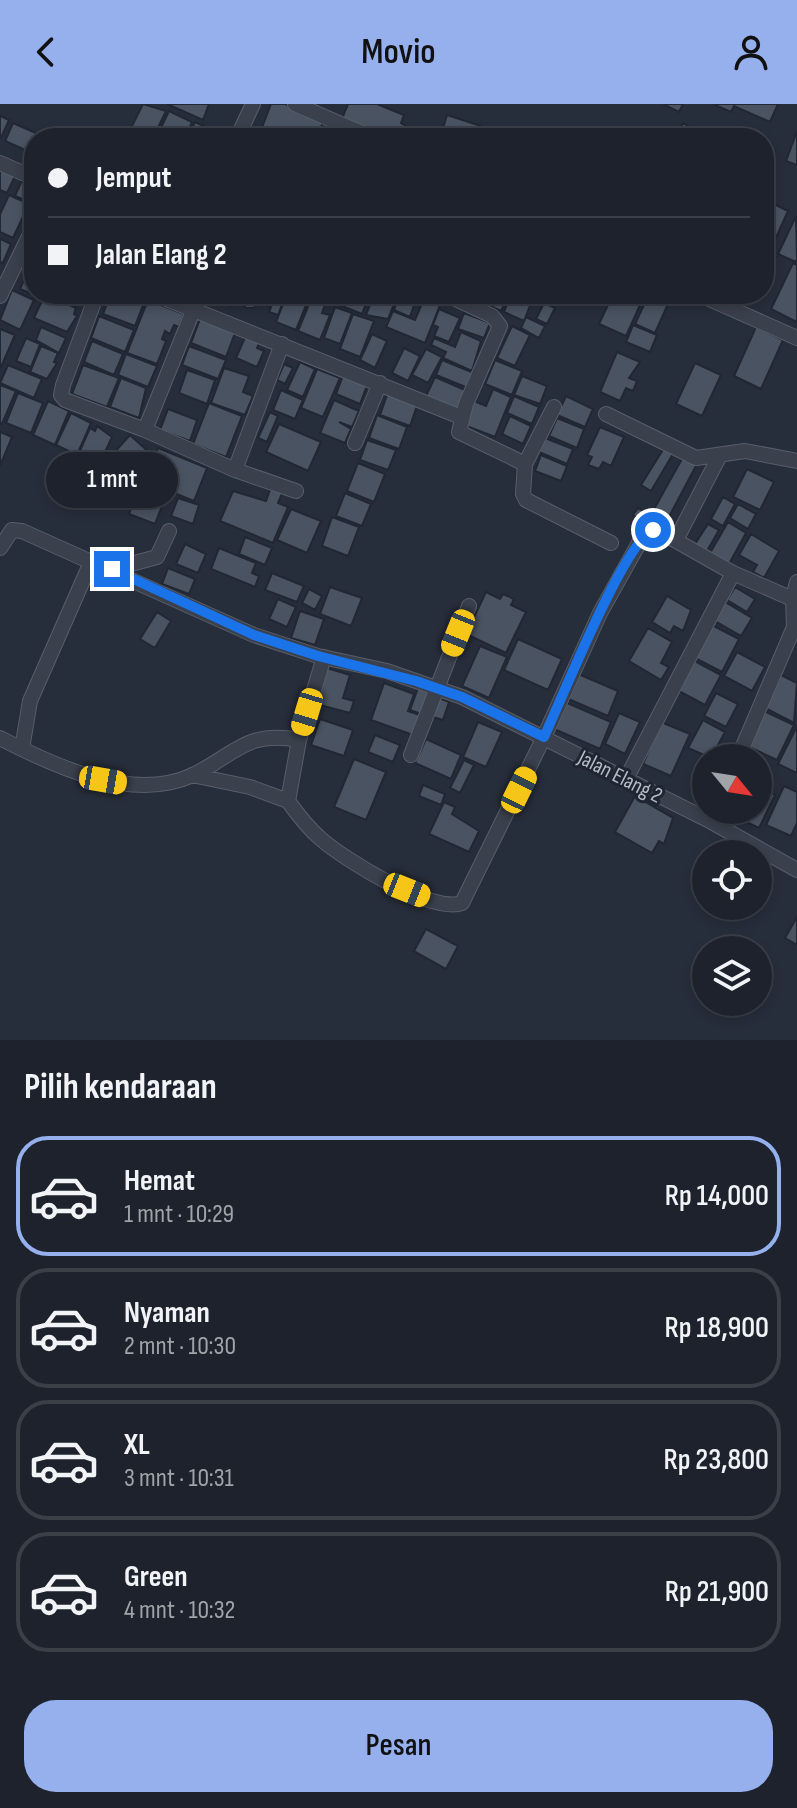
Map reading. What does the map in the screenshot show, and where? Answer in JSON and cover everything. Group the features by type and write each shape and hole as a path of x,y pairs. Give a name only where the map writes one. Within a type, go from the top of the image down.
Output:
{"street":[{"path":"242,128 253,104"},
{"path":"295,104 350,128"},
{"path":"0,163 24,174"},
{"path":"0,296 24,247"},
{"path":"93,304 61,395 65,400 145,430 235,470 296,491"},
{"path":"179,304 461,417"},
{"path":"466,304 492,316 500,326 461,417 459,432 525,464"},
{"path":"720,304 797,338"},
{"path":"145,430 193,311"},
{"path":"235,470 282,344"},
{"path":"355,443 380,383"},
{"path":"554,407 525,464 523,494 526,500 611,543"},
{"path":"606,414 696,458 745,451 797,461"},
{"path":"676,540 719,457"},
{"name":"Jalan Elang 2","path":"0,548 9,533 16,530 92,560 254,635 324,657 387,671 436,688 544,737 625,781 692,808"},
{"path":"0,738 103,780 131,785 192,775 250,787 288,801 321,840 361,867 443,905 457,905 469,894 600,613 643,536 657,530 733,573 795,600"},
{"path":"112,569 157,557 169,531"},
{"path":"22,749 30,701 92,560"},
{"path":"625,781 733,573"},
{"path":"744,744 794,627 797,582"},
{"path":"411,755 469,606"},
{"path":"288,801 299,740 324,657"},
{"path":"192,775 227,752 261,737 299,740"},
{"name":"Jalan Elang 2","path":"724,824 797,870"}],"building":[{"path":"143,104 166,111 158,128 131,128"},
{"path":"167,104 209,104 203,120"},
{"path":"271,104 285,104 324,119 321,128 262,128"},
{"path":"348,104 377,104 404,115 401,123 408,127 357,128 341,121"},
{"path":"663,104 683,104 679,112"},
{"path":"713,104 778,104 770,122 734,106 731,112"},
{"path":"169,111 192,122 189,128 161,128"},
{"path":"447,115 481,126 480,128 443,128"},
{"path":"0,116 9,120 1,138 0,138"},
{"path":"195,122 208,128 192,128"},
{"path":"13,123 24,128 24,150 5,141"},
{"path":"797,131 797,165 786,161"},
{"path":"0,167 16,174 7,193 0,190"},
{"path":"23,178 24,178 24,200 15,196"},
{"path":"9,195 24,202 24,215 13,238 0,232 0,214"},
{"path":"774,204 788,211 774,242"},
{"path":"796,216 797,259 796,262 778,254"},
{"path":"0,239 11,244 3,263 0,262"},
{"path":"793,263 797,265 797,322 771,309"},
{"path":"12,290 24,295 24,304 32,304 20,330 0,320"},
{"path":"40,304 67,304 76,308 74,314 77,316 67,332 34,318"},
{"path":"107,304 143,304 135,326 103,314"},
{"path":"146,304 158,304 184,314 179,327 174,325 170,334 165,331 162,339 166,341 157,364 127,353"},
{"path":"240,304 256,304 254,308"},
{"path":"264,304 282,304 278,315 269,312 271,307"},
{"path":"283,304 307,304 296,330 276,322"},
{"path":"309,304 325,305 322,313 330,315 320,340 298,331"},
{"path":"337,304 366,304 362,314"},
{"path":"370,304 394,304 388,319 366,315"},
{"path":"396,304 414,304 410,317 394,310"},
{"path":"422,304 440,304 425,343 386,327 393,311 415,320"},
{"path":"486,304 504,304 501,311"},
{"path":"507,304 531,304 524,321 504,312"},
{"path":"544,304 555,308 547,324 536,319"},
{"path":"608,304 640,304 626,336 599,324"},
{"path":"644,304 668,304 655,333 635,324"},
{"path":"335,307 352,313 340,344 324,338"},
{"path":"439,309 460,318 449,342 434,336 438,327 433,325"},
{"path":"464,313 490,323 484,338 458,329"},
{"path":"353,314 374,321 360,357 340,349"},
{"path":"99,316 134,330 125,352 91,338"},
{"path":"526,317 545,326 539,338 521,328"},
{"path":"200,319 235,333 226,357 191,343"},
{"path":"633,325 657,335 650,352 626,342"},
{"path":"512,326 530,335 515,366 497,358"},
{"path":"41,327 66,338 59,353 36,340"},
{"path":"756,327 783,340 761,389 734,376"},
{"path":"0,329 15,335 1,367 0,367"},
{"path":"461,332 481,341 472,371 443,358 446,352 431,345 434,338 455,347"},
{"path":"372,334 387,341 375,368 360,360"},
{"path":"246,335 260,341 257,348 264,351 257,367 236,358"},
{"path":"26,338 40,344 31,367 16,361"},
{"path":"92,341 123,354 114,375 84,362"},
{"path":"41,346 58,353 54,362 57,363 47,379 30,372"},
{"path":"189,346 226,360 218,379 182,365"},
{"path":"404,348 420,356 408,381 392,373"},
{"path":"426,349 442,357 428,383 412,375"},
{"path":"617,352 640,362 629,378 637,381 633,391 626,388 620,401 600,392"},
{"path":"126,354 157,366 148,387 118,375"},
{"path":"442,360 474,373 468,388 436,375"},
{"path":"495,360 522,371 512,395 485,384"},
{"path":"300,362 315,369 303,397 287,390"},
{"path":"695,363 721,375 702,416 676,404"},
{"path":"284,364 293,368 285,384 277,380"},
{"path":"8,365 42,379 34,398 0,383"},
{"path":"83,365 119,378 107,407 72,394"},
{"path":"224,368 249,376 243,392 253,396 245,415 211,403"},
{"path":"317,369 340,378 323,417 301,408"},
{"path":"187,370 215,380 207,404 179,393"},
{"path":"344,373 368,383 360,404 336,394"},
{"path":"522,376 547,386 540,404 514,395"},
{"path":"435,377 465,390 455,414 424,400"},
{"path":"121,378 146,388 139,418 110,407"},
{"path":"0,385 16,391 2,424 0,423"},
{"path":"493,389 511,397 495,437 464,425 474,401 486,406"},
{"path":"281,390 303,400 295,419 273,410"},
{"path":"388,392 418,403 410,426 380,415"},
{"path":"18,393 43,403 31,433 6,423"},
{"path":"514,396 539,407 532,424 507,413"},
{"path":"566,396 593,409 585,427 557,415"},
{"path":"334,400 359,411 352,427 339,422 351,429 345,443 320,433"},
{"path":"48,401 69,411 55,445 33,435"},
{"path":"209,403 242,416 226,457 193,444"},
{"path":"168,409 197,420 190,441 160,430"},
{"path":"270,412 278,416 267,442 258,438"},
{"path":"71,413 91,423 77,455 56,445"},
{"path":"377,415 407,427 399,449 369,438"},
{"path":"510,416 531,426 523,444 502,434"},
{"path":"557,418 584,429 577,448 549,436"},
{"path":"279,424 321,442 308,471 266,452"},
{"path":"97,426 112,437 100,463 79,453 90,428 95,431"},
{"path":"600,427 624,437 611,466 603,462 599,469 588,465 592,457 587,455"},
{"path":"0,432 12,437 0,466"},
{"path":"130,435 152,455 132,476 111,456"},
{"path":"545,438 573,449 567,464 539,452"},
{"path":"367,440 396,450 388,470 360,460"},
{"path":"158,448 207,468 194,501 144,481"},
{"path":"664,448 673,454 651,491 641,485"},
{"path":"541,455 567,466 561,481 535,471"},
{"path":"683,457 697,464 663,528 648,520"},
{"path":"358,463 385,474 374,502 347,491"},
{"path":"747,469 774,482 760,510 733,497"},
{"path":"141,483 167,493 155,524 129,514"},
{"path":"272,484 284,489 278,503 288,507 273,543 220,521 233,491 266,501"},
{"path":"345,493 371,504 362,526 336,516"},
{"path":"723,497 735,504 723,526 711,519"},
{"path":"178,498 199,505 193,524 171,516"},
{"path":"738,504 756,514 748,529 730,518"},
{"path":"638,508 649,515 645,523 633,515"},
{"path":"291,509 321,521 307,553 277,540"},
{"path":"332,517 359,527 348,556 322,546"},
{"path":"728,522 746,533 729,564 710,553"},
{"path":"708,524 719,530 707,551 695,544"},
{"path":"751,534 779,551 764,578 753,572 757,565 739,555"},
{"path":"245,537 272,548 265,565 239,554"},
{"path":"185,544 206,554 198,573 176,564"},
{"path":"219,548 256,563 252,573 259,576 255,587 211,569"},
{"path":"168,568 195,579 189,594 162,584"},
{"path":"272,573 304,586 297,602 265,590"},
{"path":"330,587 362,598 351,626 320,614"},
{"path":"735,587 755,599 747,612 727,600"},
{"path":"309,589 322,596 315,610 302,603"},
{"path":"486,592 500,599 503,594 514,599 511,605 526,612 506,653 466,634"},
{"path":"667,596 691,610 683,631 674,626 670,633 652,622"},
{"path":"278,599 296,607 287,627 269,619"},
{"path":"725,602 752,618 741,636 715,621"},
{"path":"300,611 324,619 315,645 291,638"},
{"path":"157,612 171,621 155,648 140,639"},
{"path":"710,624 739,639 722,672 693,657"},
{"path":"648,628 672,642 661,663 669,667 661,680 629,661"},
{"path":"518,639 562,659 548,690 504,670"},
{"path":"480,646 507,657 489,698 462,686"},
{"path":"737,652 765,667 752,691 724,676"},
{"path":"689,658 721,675 705,705 673,688"},
{"path":"327,668 350,675 343,698 354,701 350,713 316,704"},
{"path":"576,673 618,691 608,716 566,698"},
{"path":"781,675 797,683 794,723 765,708"},
{"path":"384,683 414,694 408,711 420,715 413,735 371,720"},
{"path":"418,688 429,692 421,714 410,710"},
{"path":"716,693 738,704 726,727 704,716"},
{"path":"439,698 449,702 443,720 433,717"},
{"path":"565,702 611,722 600,749 554,729"},
{"path":"764,711 794,725 777,760 772,758 772,744 748,744"},
{"path":"619,713 640,722 625,754 605,744"},
{"path":"320,719 353,730 344,756 311,745"},
{"path":"703,720 725,732 719,744 692,744 692,750 688,748"},
{"path":"478,722 502,732 486,767 463,757"},
{"path":"661,722 690,734 671,776 643,764"},
{"path":"797,728 797,773 778,764"},
{"path":"375,735 400,745 393,762 368,752"},
{"path":"426,739 461,755 451,779 415,763"},
{"path":"354,759 386,772 366,820 334,807"},
{"path":"464,760 474,765 460,793 450,788"},
{"path":"423,785 445,794 441,805 419,796"},
{"path":"784,786 797,792 797,823 791,836 766,825 772,824 772,812"},
{"path":"635,796 673,818 664,844 659,841 652,853 615,832"},
{"path":"444,802 455,807 452,814 479,831 469,852 429,834"},
{"path":"797,917 797,945 785,938"},
{"path":"426,929 458,946 446,969 414,951"}],"route":[{"path":"112,569 254,635 318,656 387,671 462,697 544,737 600,613 643,536 653,530"}]}
